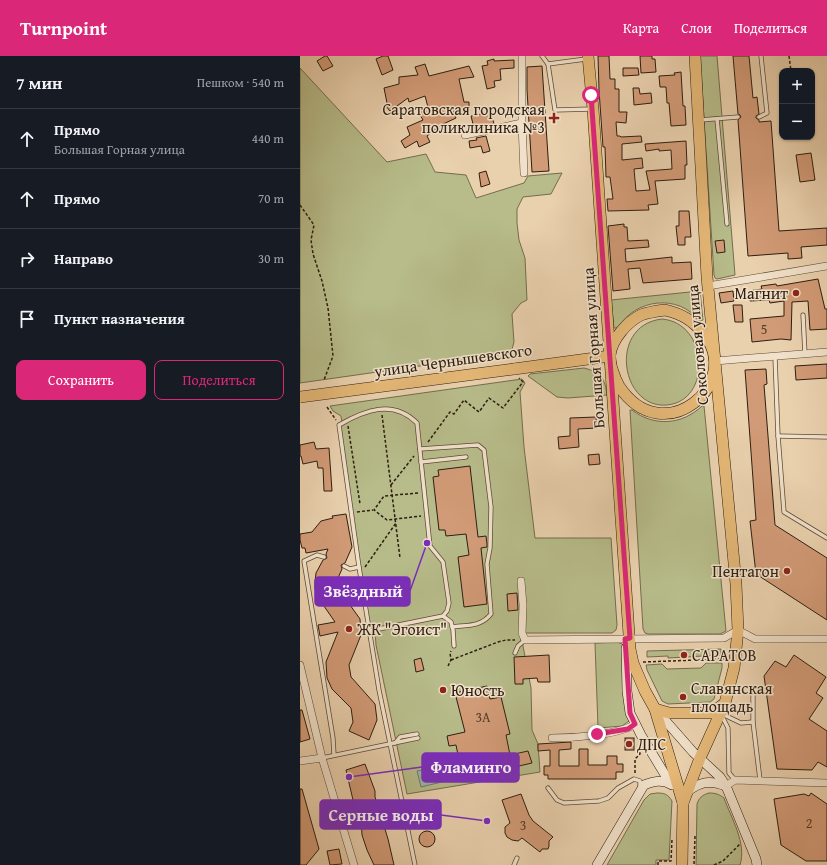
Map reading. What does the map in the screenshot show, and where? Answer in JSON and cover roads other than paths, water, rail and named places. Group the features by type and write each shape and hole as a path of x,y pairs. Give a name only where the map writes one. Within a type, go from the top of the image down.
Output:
{"main road":[{"name":"Соколовая улица","path":"695,56 708,286 736,584 738,630"},
{"name":"Большая Горная улица","path":"588,58 604,287 606,356 628,639"},
{"path":"665,310 682,315 698,326 707,337 715,361 708,386 698,400 691,406 679,412 667,415 649,412 637,406 629,399 618,384 606,356 628,324 642,315 665,310"},
{"name":"улица Чернышевского","path":"300,397 516,373 606,356"},
{"path":"679,788 700,758 723,708 734,668 738,630"},
{"path":"628,639 633,662 645,691 655,709 683,803 677,834 682,865"},
{"path":"655,709 669,713 712,713 723,708"}],"street":[{"path":"522,56 524,173"},
{"path":"465,135 522,123"},
{"path":"708,286 827,266"},
{"path":"715,361 827,352"},
{"path":"521,581 523,605 522,633 526,640 724,638 738,630 755,639 827,639"},
{"path":"628,639 630,713 635,724 679,788"},
{"path":"300,665 322,758 354,865"},
{"path":"655,709 700,758 720,777 726,786 756,859 757,865"},
{"path":"552,738 575,738 626,730 635,724"},
{"path":"300,761 322,758"},
{"path":"726,786 735,780 827,783"},
{"path":"597,865 644,785 660,781 679,788 694,786 706,782 716,782 726,786"}],"lane":[{"path":"542,56 548,64 555,110 592,109"},
{"path":"759,117 767,113 761,56"},
{"path":"548,64 588,58"},
{"path":"699,120 738,118"},
{"path":"718,119 728,224"},
{"path":"803,315 805,354"},
{"path":"774,357 784,512 827,538"},
{"path":"369,632 443,616 447,611 449,603 443,562 430,546 417,423 409,415 399,411 382,409 364,412 339,425 369,632 415,865"},
{"path":"778,436 827,437"},
{"path":"420,449 478,445 484,450 491,507 490,548 487,564 490,614 485,621 479,624 452,627"},
{"path":"421,462 466,457"},
{"path":"324,557 317,554 304,561 333,738 334,755"},
{"path":"344,566 350,569 359,567"},
{"path":"443,616 451,622 454,646"},
{"path":"515,653 518,646 526,640"},
{"path":"753,695 753,722 760,780"},
{"path":"723,708 741,723 753,722"},
{"path":"723,708 728,728 729,773 735,780"},
{"path":"322,758 395,743 417,736"},
{"path":"548,788 556,800 564,803 600,801 608,798 618,788 634,779 640,781 638,794"},
{"path":"514,865 517,858"}],"place":[{"name":"Саратовская городская поликлиника №3","path":"554,118"},
{"name":"Магнит","path":"796,293"},
{"name":"Звёздный","path":"427,543"},
{"name":"Пентагон","path":"787,571"},
{"name":"ЖК \"Эгоист\"","path":"349,629"},
{"name":"САРАТОВ","path":"684,655"},
{"name":"Юность","path":"443,690"},
{"name":"Славянская площадь","path":"683,697"},
{"name":"ДПС","path":"629,744"},
{"name":"Фламинго","path":"349,777"},
{"name":"Серные воды","path":"487,821"}]}
